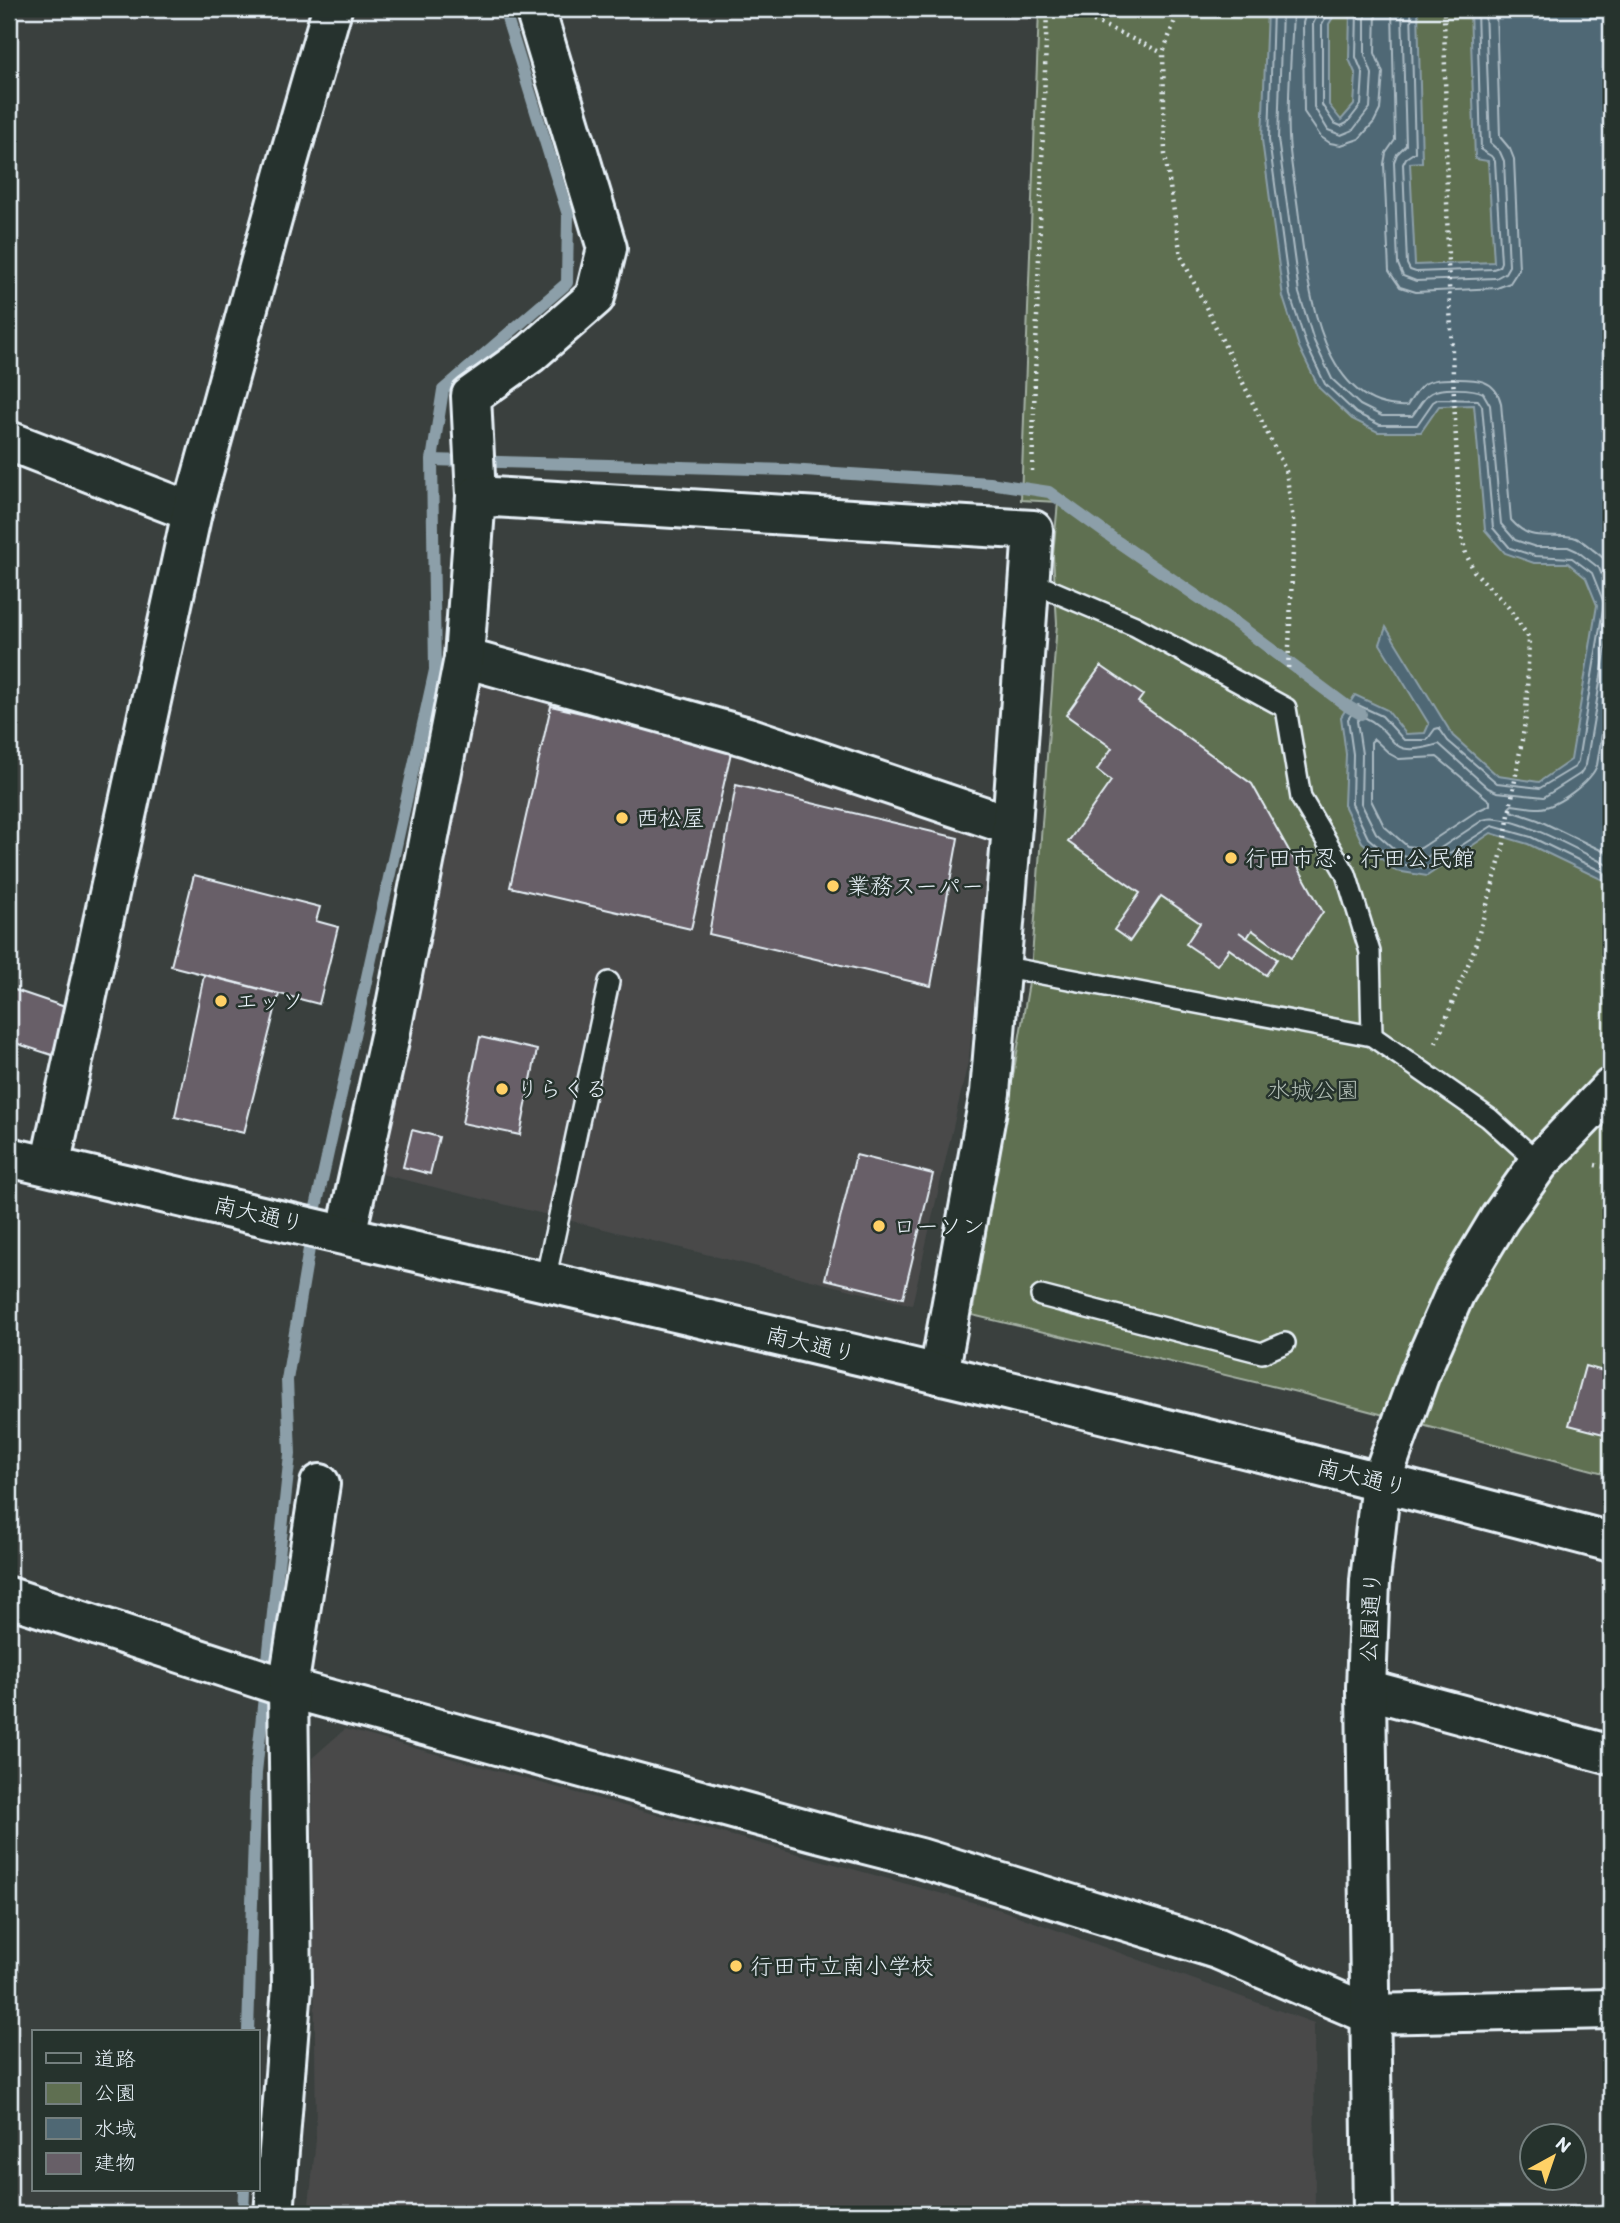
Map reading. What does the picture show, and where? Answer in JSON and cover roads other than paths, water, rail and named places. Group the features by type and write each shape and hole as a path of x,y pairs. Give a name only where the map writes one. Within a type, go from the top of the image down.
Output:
{"street":[{"path":"50,1166 192,512 332,9"},
{"path":"346,1234 390,1036 464,658 476,496 471,396 531,353 595,297 607,248 535,9"},
{"path":"9,440 192,512"},
{"path":"476,496 1033,530 990,1093 939,1374"},
{"path":"464,658 748,737 1012,826"},
{"name":"公園通り","path":"1373,2214 1366,1689 1370,1581 1381,1480 1420,1373 1455,1293 1500,1218 1539,1163 1611,1088"},
{"name":"南大通り","path":"9,1157 346,1234 1381,1480 1611,1542"},
{"path":"274,2214 292,1986 288,1688 320,1484"},
{"path":"9,1597 288,1688 814,1831 920,1857 1217,1949 1369,2014 1611,2009"},
{"path":"1366,1689 1611,1755"}],"lane":[{"path":"1029,581 1135,626 1286,708 1301,798 1346,874 1370,952 1372,1036"},
{"path":"1000,966 1372,1036 1489,1118 1539,1163"},
{"path":"545,1282 609,982"},
{"path":"1041,1296 1262,1353 1285,1343"}],"water":[{"path":"1267,9 1338,9 1329,24 1329,105 1341,120 1354,105 1356,75 1349,59 1350,9 1418,9 1422,162 1410,163 1415,265 1494,262 1488,161 1475,159 1470,9 1611,9 1611,884 1528,844 1491,833 1427,876 1396,871 1362,842 1344,805 1346,754 1341,717 1355,695 1387,710 1406,734 1425,733 1429,724 1380,644 1386,627 1453,736 1498,776 1539,782 1571,760 1597,605 1586,578 1568,563 1534,563 1505,553 1485,530 1474,405 1439,406 1421,432 1378,432 1352,419 1319,388 1299,347 1283,297 1262,140"}],"waterway":[{"path":"248,2030 256,1772 290,1454 287,1380 316,1207 435,670 432,460 443,390 567,283 568,215 504,9"},
{"path":"432,460 789,470 990,483 1049,492 1361,714"},
{"path":"243,2214 244,2192"}],"place":[{"name":"西松屋","path":"622,818"},
{"name":"行田市忍・行田公民館","path":"1231,858"},
{"name":"業務スーパー","path":"833,886"},
{"name":"エッソ","path":"221,1001"},
{"name":"りらくる","path":"502,1089"},
{"name":"ローソン","path":"879,1226"},
{"name":"行田市立南小学校","path":"736,1966"}],"park label":[{"name":"水城公園","path":"1313,1090"}]}
